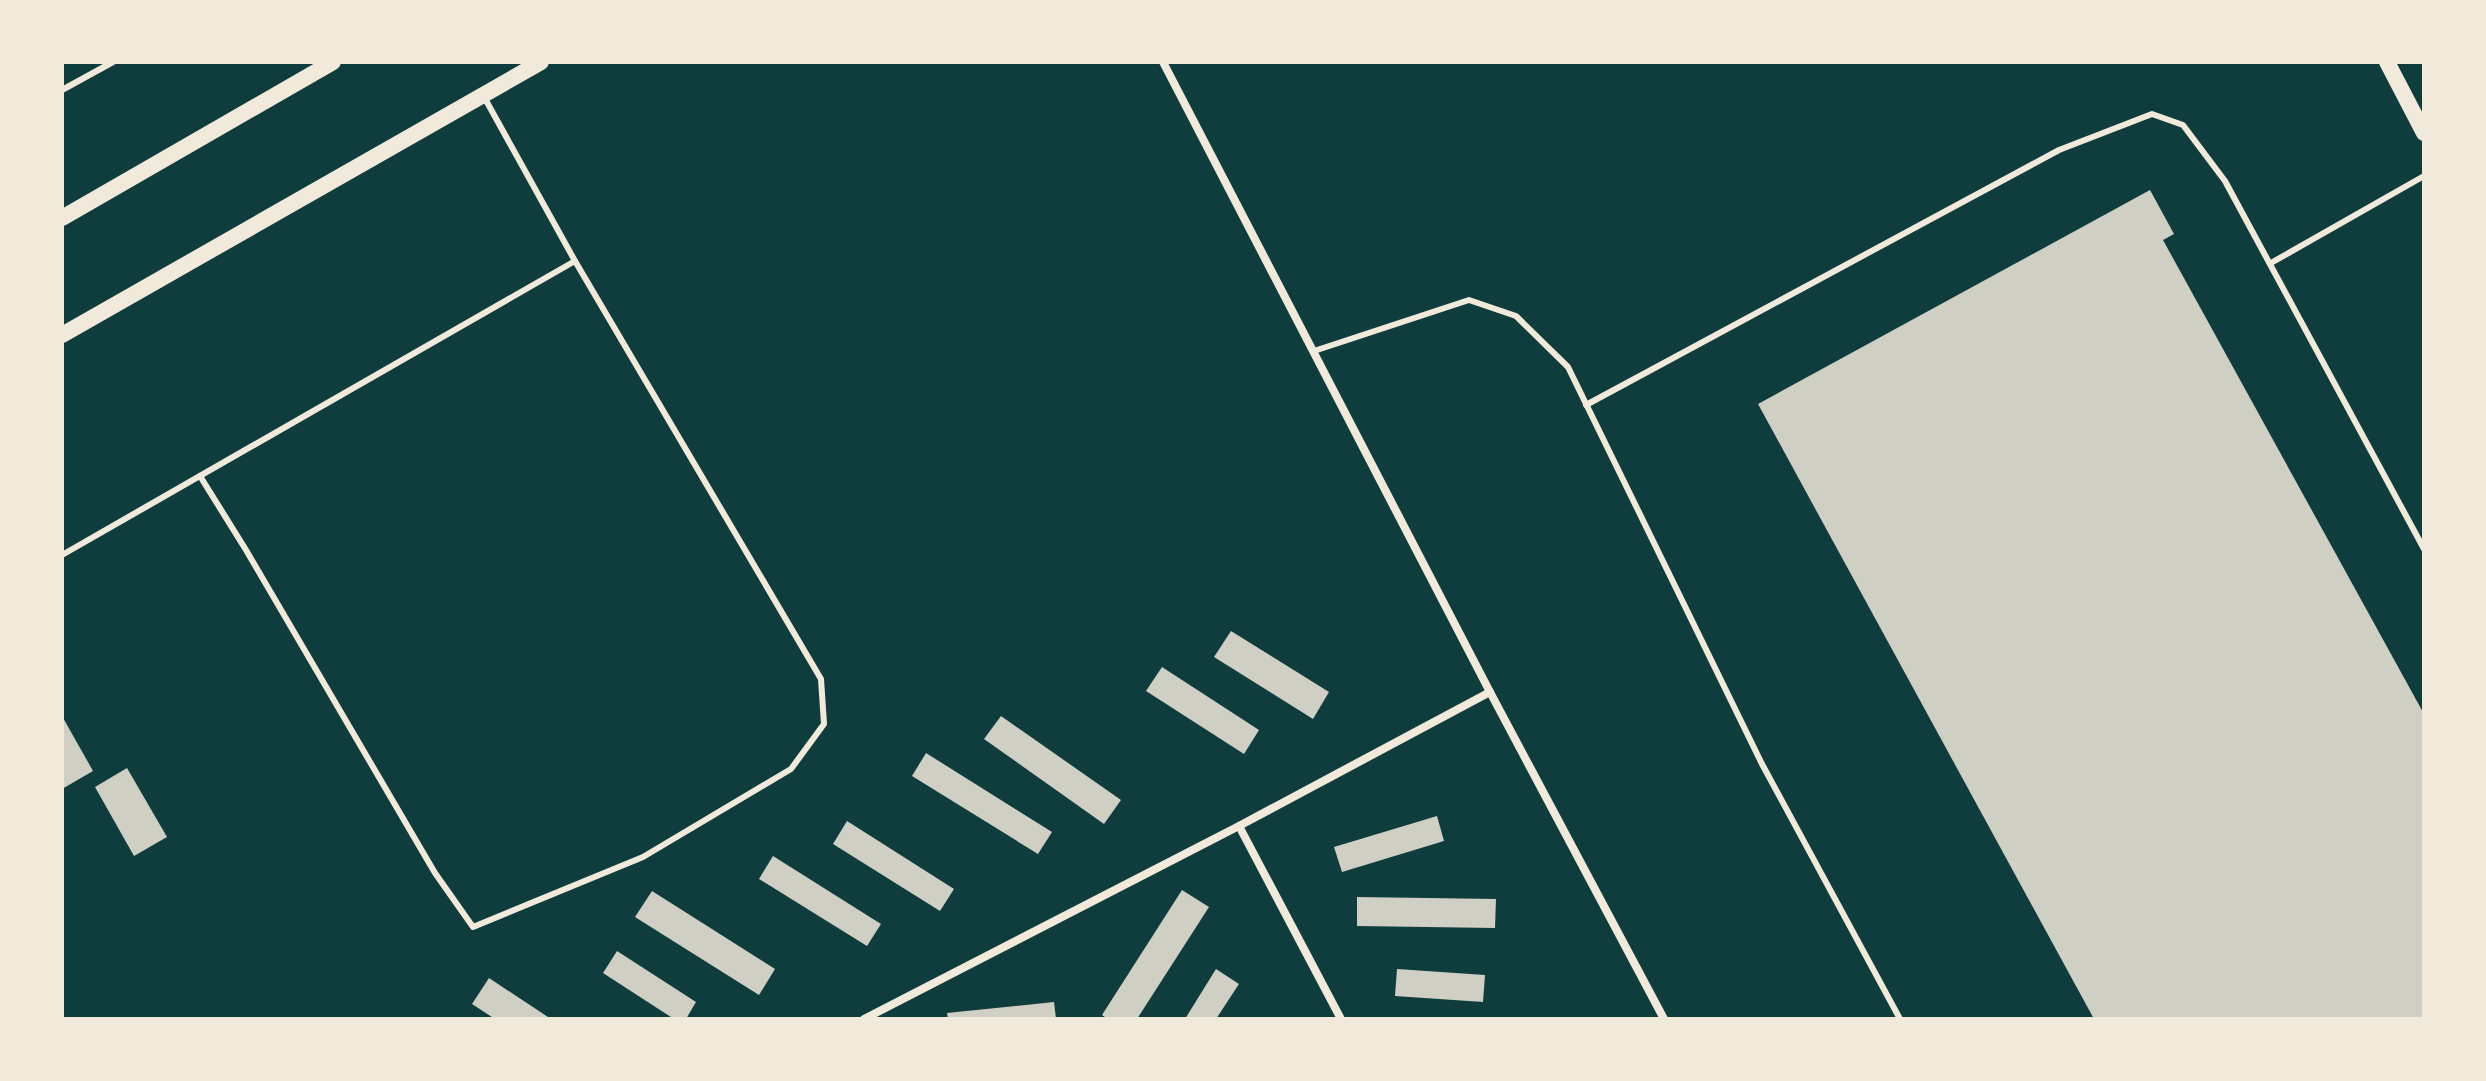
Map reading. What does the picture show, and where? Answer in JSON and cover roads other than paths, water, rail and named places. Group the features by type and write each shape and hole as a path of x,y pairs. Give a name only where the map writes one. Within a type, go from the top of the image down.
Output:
{"main road":[{"path":"62,218 333,62"},
{"path":"62,335 541,62"},
{"path":"2387,62 2424,133"}],"street":[{"path":"1163,62 1490,692 1664,1019"},
{"path":"864,1019 876,1016 1490,692"},
{"path":"1239,826 1341,1019"}],"lane":[{"path":"62,90 113,62"},
{"path":"200,476 435,873 473,927 643,857 791,769 824,724 821,679 575,261 483,95"},
{"path":"1586,405 2059,150 2152,114 2183,125 2225,181 2424,549"},
{"path":"2271,263 2424,176"},
{"path":"62,555 575,261"},
{"path":"1314,351 1469,300 1516,316 1568,367 1762,764 1900,1019"}]}
